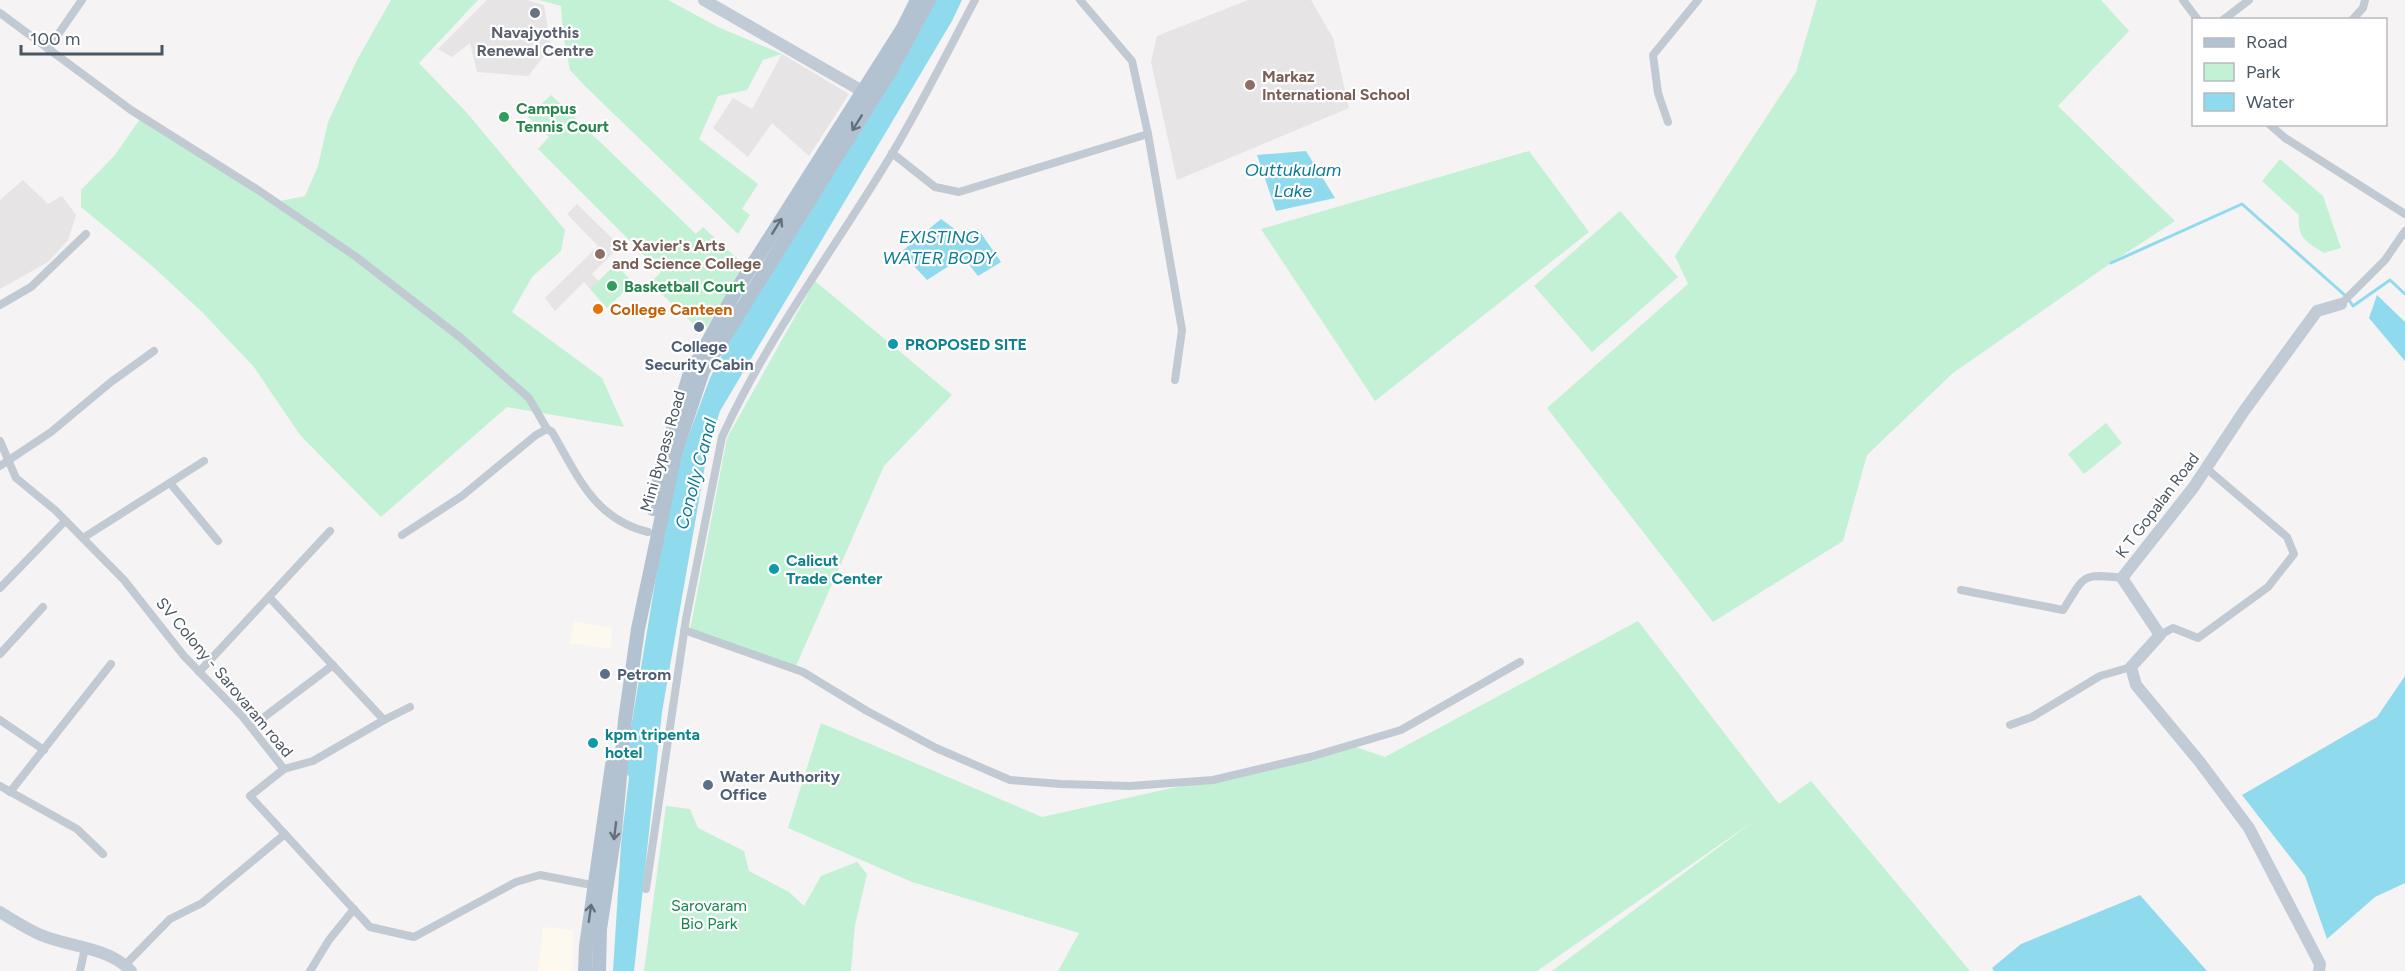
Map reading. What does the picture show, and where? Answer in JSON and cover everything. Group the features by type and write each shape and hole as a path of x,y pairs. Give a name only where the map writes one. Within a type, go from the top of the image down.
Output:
{"main road":[{"name":"Mini Bypass Road","path":"585,971 585,946 615,832 625,720 638,629 675,454 703,371 868,94 917,0"},
{"name":"Mini Bypass Road","path":"599,971 600,886 648,532 663,462 689,375 734,294 928,0"}],"street":[{"path":"48,49 82,0"},
{"path":"704,0 724,5 868,94"},
{"path":"646,889 684,630 722,437 734,411 811,278 892,153 975,0"},
{"path":"1080,0 1132,61 1148,134 1182,330 1175,380"},
{"path":"1668,122 1658,93 1653,55 1698,0"},
{"path":"2182,0 2196,18"},
{"path":"2226,18 2248,0"},
{"path":"2354,18 2363,8 2365,0"},
{"path":"0,13 131,110 258,190 355,256 461,338 529,398 546,429 552,432 592,498 606,513 628,527 648,532"},
{"path":"2272,126 2285,138 2405,214"},
{"path":"892,153 935,187 959,192 1148,134"},
{"name":"K T Gopalan Road","path":"2160,635 2122,578 2206,468 2244,411 2317,311 2341,304 2385,260 2405,231"},
{"path":"0,305 31,287 86,234"},
{"path":"0,466 51,432 111,382 154,351"},
{"path":"402,535 462,496 546,429"},
{"name":"SV Colony - Sarovaram road","path":"0,441 16,478 65,520 124,580 184,656 250,727 284,769 250,796 370,927 414,937 516,882 540,875 600,886"},
{"path":"83,538 204,461"},
{"path":"2010,725 2032,717 2100,676 2131,667 2160,635 2173,628 2198,638 2268,587 2294,554 2287,537 2206,468"},
{"path":"170,483 218,541"},
{"path":"0,588 65,520"},
{"path":"199,672 330,531"},
{"path":"1962,590 2063,610 2082,580 2089,576 2122,578"},
{"path":"269,597 384,720"},
{"path":"0,654 43,607"},
{"path":"684,630 803,672 867,711 936,748 1010,780 1073,784 1130,786 1213,780 1310,757 1401,730 1520,662"},
{"path":"10,792 111,664"},
{"path":"250,727 333,665"},
{"path":"2131,667 2136,685 2199,761 2249,828 2320,964 2319,971"},
{"path":"284,769 313,761 410,707"},
{"path":"0,720 44,750"},
{"path":"0,786 77,829 103,854"},
{"path":"0,912 41,935 85,948 128,968 170,919 202,903 285,834"},
{"path":"310,971 329,940 354,909"},
{"path":"80,971 85,948"}],"shaded area":[{"path":"487,0 527,0 544,5 551,47 528,76 477,72 470,43 452,57 438,49"},
{"name":"Markaz International School","path":"1248,0 1311,0 1333,38 1349,108 1177,180 1151,62 1157,36"},
{"path":"782,54 849,94 809,156 772,123 748,157 713,128 733,98 752,109"},
{"path":"23,180 48,204 62,196 76,215 68,240 48,262 0,289 0,200"},
{"name":"St Xavier's Arts and Science College","path":"577,204 620,246 592,274 599,282 591,290 584,282 555,311 545,298 598,246 567,214"},
{"path":"574,621 612,628 611,649 569,643"},
{"path":"543,927 573,930 573,971 538,971"}],"green space":[{"path":"391,0 478,0 419,63 467,113 565,230 561,251 532,277 512,312 602,378 624,427 507,407 381,517 300,435 254,367 202,312 151,265 81,207 81,190 115,155 142,116 275,202 305,196 318,166 328,122 357,60"},
{"path":"539,0 668,0 718,27 782,54 763,60 747,90 718,96 699,139 758,184 742,209 750,215 738,234 570,70 563,34 561,6"},
{"path":"1817,0 2101,0 2129,31 2058,106 2175,221 1953,373 1867,455 1843,541 1713,622 1547,408 1688,284 1675,256 1796,72"},
{"path":"551,95 696,234 703,227 745,266 703,333 650,283 661,272 538,149 549,137 528,117"},
{"path":"1529,151 1589,232 1375,401 1261,229"},
{"path":"2280,159 2323,196 2341,248 2324,253 2308,242 2301,234 2299,215 2262,181"},
{"path":"1620,211 1678,277 1592,352 1534,286"},
{"name":"Basketball Court","path":"616,264 633,283 607,308 590,289"},
{"path":"815,281 952,395 884,466 796,666 690,630 727,438"},
{"path":"2106,423 2122,443 2084,474 2068,454"},
{"path":"1638,621 1779,804 1811,781 1970,971 1552,971 1754,821 1537,971 1058,971 1079,933 912,882 788,828 821,723 1042,817 1289,762 1350,745 1385,757"},
{"name":"Sarovaram Bio Park","path":"666,806 690,809 698,828 744,851 749,871 789,892 804,906 821,876 857,862 867,874 855,925 851,971 644,971"}],"water":[{"name":"Conolly Canal","path":"936,0 962,0 952,21 720,411 707,454 662,712 634,971 613,971 621,844 629,777 624,770 662,541 681,456 710,378 728,343"},
{"name":"Outtukulam Lake","path":"1306,151 1335,198 1276,211 1257,155"},
{"name":"EXISTING WATER BODY","path":"941,219 960,233 978,229 1001,262 978,276 963,257 927,280 901,252"},
{"path":"2377,295 2405,322 2405,361 2369,318"},
{"path":"2405,676 2405,883 2375,897 2327,939 2305,876 2242,795 2377,717"},
{"path":"2140,895 2207,971 1994,971 1992,968 2021,944"}],"waterway":[{"path":"2111,263 2242,204 2347,297 2353,306 2390,280 2405,294"}],"place":[{"name":"Navajyothis Renewal Centre","path":"535,13"},
{"name":"Markaz International School","path":"1250,85"},
{"name":"Campus Tennis Court","path":"504,117"},
{"name":"St Xavier's Arts and Science College","path":"600,254"},
{"name":"Basketball Court","path":"612,286"},
{"name":"College Canteen","path":"598,309"},
{"name":"College Security Cabin","path":"699,327"},
{"name":"PROPOSED SITE","path":"893,344"},
{"name":"Calicut Trade Center","path":"774,569"},
{"name":"Petrom","path":"605,674"},
{"name":"kpm tripenta hotel","path":"593,743"},
{"name":"Water Authority Office","path":"708,785"}]}
